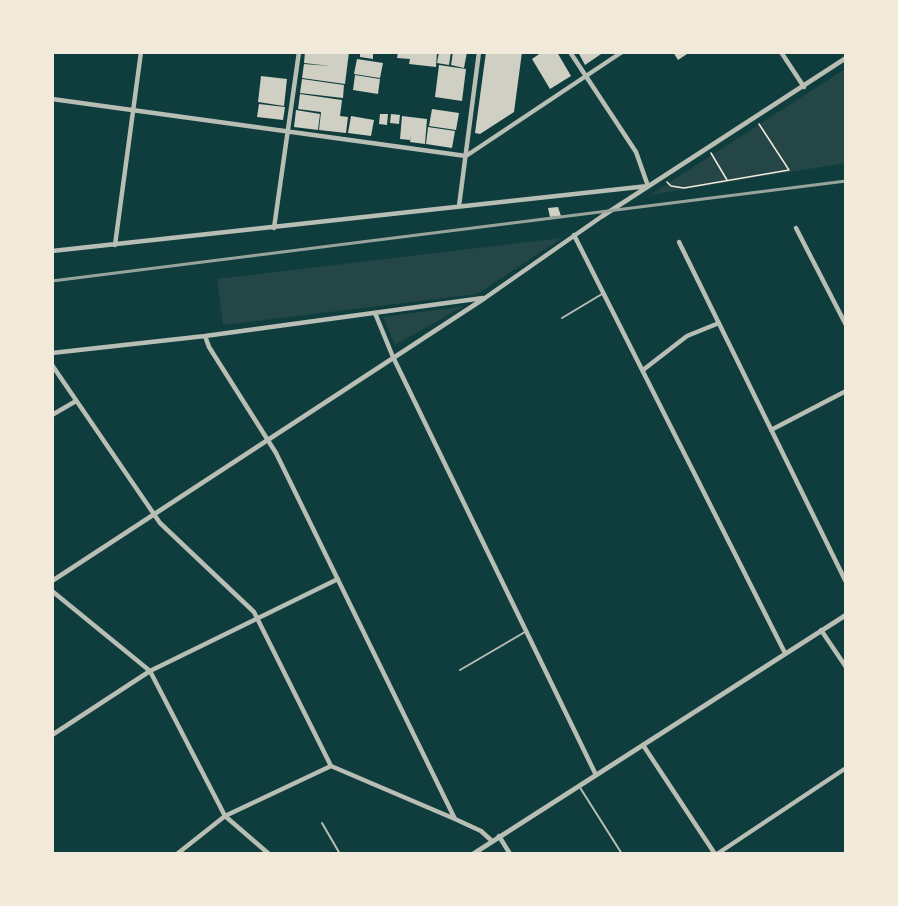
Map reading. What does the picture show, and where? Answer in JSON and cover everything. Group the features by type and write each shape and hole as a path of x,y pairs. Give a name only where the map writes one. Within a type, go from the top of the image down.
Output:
{"street":[{"path":"115,245 141,52"},
{"path":"274,228 298,52"},
{"path":"459,206 479,52"},
{"path":"570,52 636,152 648,186"},
{"path":"52,99 466,156 622,52"},
{"path":"781,52 804,87"},
{"path":"52,581 485,298 648,186 846,58"},
{"path":"52,251 648,186"},
{"path":"796,228 846,326"},
{"path":"574,235 785,653"},
{"path":"679,242 846,582"},
{"path":"52,354 485,298"},
{"path":"375,313 393,357 596,775"},
{"path":"643,370 687,336 719,323"},
{"path":"205,336 209,347 269,439 455,819"},
{"path":"52,365 153,514 250,607 331,766 481,831 492,841"},
{"path":"771,430 846,391"},
{"path":"52,416 76,401"},
{"path":"52,735 150,671 338,579"},
{"path":"52,591 150,671 225,816 269,854"},
{"path":"473,854 846,615"},
{"path":"821,630 846,667"},
{"path":"643,745 716,854 846,768"},
{"path":"177,854 225,816 331,766"},
{"path":"499,836 510,854"}],"lane":[{"path":"562,318 604,292"},
{"path":"460,670 527,630"},
{"path":"579,786 622,854"},
{"path":"322,823 340,854"}],"path":[{"path":"662,177 669,185 678,188 789,170 755,118"},
{"path":"708,148 728,180"}],"shaded area":[{"path":"845,69 845,163 650,195"},
{"path":"562,238 477,294 223,325 217,279"},
{"path":"464,306 395,345 383,317"}],"building":[{"path":"305,52 349,52 345,84 302,78 304,64 330,66 304,63"},
{"path":"360,52 373,52 373,59 360,57"},
{"path":"398,52 437,52 436,67 409,64 410,59 397,58"},
{"path":"439,52 451,52 449,65 437,63"},
{"path":"453,52 467,52 464,68 451,65"},
{"path":"486,52 522,52 514,112 480,134 475,133"},
{"path":"542,52 557,52 571,76 550,89 532,59"},
{"path":"578,52 604,52 585,65"},
{"path":"673,52 690,52 678,60"},
{"path":"357,59 383,63 380,78 354,74"},
{"path":"439,65 466,69 462,101 435,97"},
{"path":"355,75 380,79 378,94 353,90"},
{"path":"261,76 287,79 284,106 258,102"},
{"path":"302,79 344,85 343,98 300,93"},
{"path":"300,94 342,100 340,116 348,117 346,133 319,130 321,112 298,109"},
{"path":"259,104 285,107 283,120 257,117"},
{"path":"432,109 459,113 456,130 429,126"},
{"path":"296,110 320,114 318,130 294,127"},
{"path":"380,114 388,114 387,125 379,124"},
{"path":"391,114 400,115 399,124 390,123"},
{"path":"351,116 374,120 371,136 348,133"},
{"path":"402,116 427,119 425,144 410,142 411,134 410,140 400,139"},
{"path":"428,127 455,131 452,148 426,144"},
{"path":"558,207 561,216 550,217 548,208"}],"railway":[{"path":"52,281 846,181"}]}
